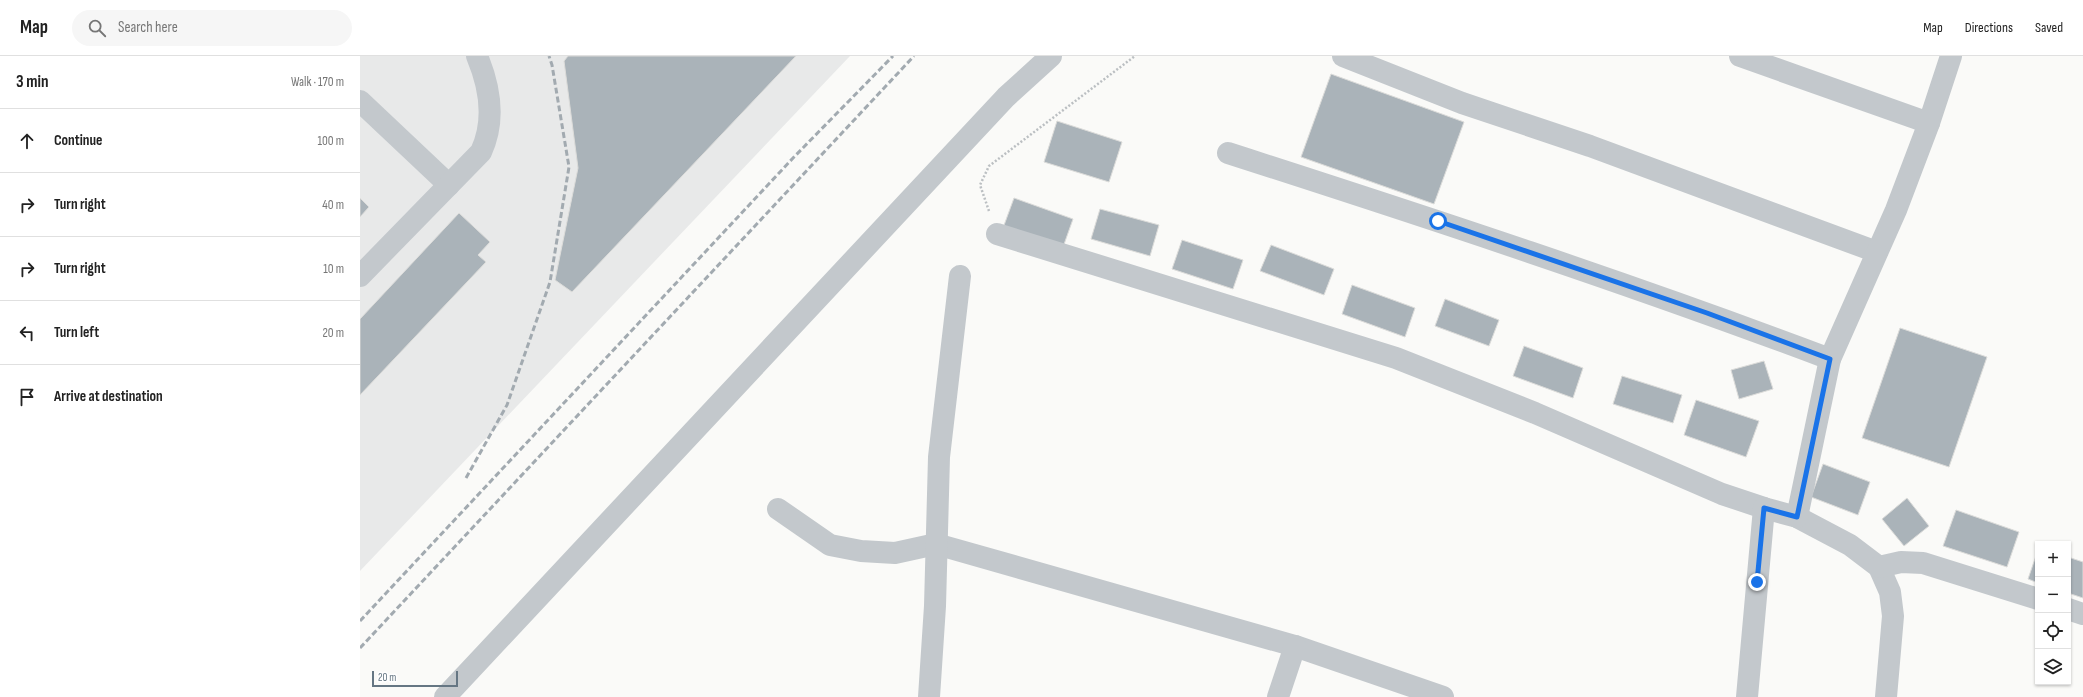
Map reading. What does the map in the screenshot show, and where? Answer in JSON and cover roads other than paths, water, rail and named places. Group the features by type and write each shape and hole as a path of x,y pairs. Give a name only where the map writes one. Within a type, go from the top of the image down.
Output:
{"street":[{"path":"360,276 481,152 486,141 491,117 486,76 477,56"},
{"path":"445,697 1006,97 1051,56"},
{"path":"1343,56 1462,104 1590,146 1877,252"},
{"path":"1740,56 1929,123"},
{"path":"1797,517 1830,359 1896,210 1929,123 1951,56"},
{"path":"360,101 449,185"},
{"path":"1228,153 1438,221 1700,310 1830,359"},
{"path":"996,234 1396,358 1535,413 1722,494 1797,517 1850,545 1878,567 1890,592 1893,616 1886,697"},
{"path":"929,697 935,606 939,457 960,276"},
{"path":"1747,697 1764,508"},
{"path":"778,509 830,544 861,551 895,553 936,544 1295,646 1443,697"},
{"path":"1878,567 1900,562 1923,563 2035,598"},
{"path":"2071,610 2083,614"},
{"path":"1278,697 1295,646"}],"railway":[{"path":"466,478 507,405 550,282 569,167 552,65 549,56"},
{"path":"360,621 794,157 893,56"},
{"path":"360,648 914,56"}]}
